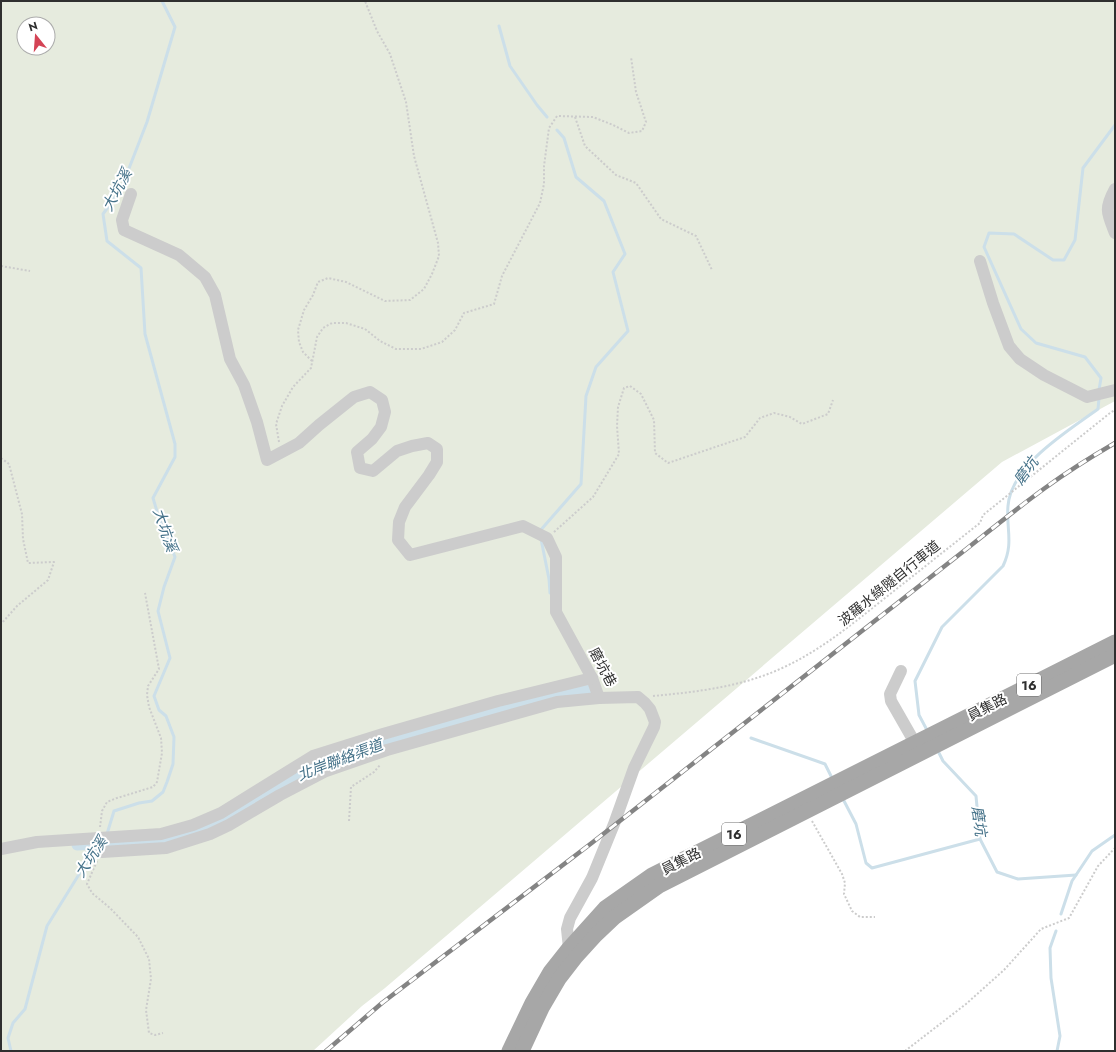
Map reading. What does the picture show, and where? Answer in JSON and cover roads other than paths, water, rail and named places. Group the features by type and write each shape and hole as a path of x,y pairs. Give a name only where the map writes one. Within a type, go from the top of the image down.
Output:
{"main road":[{"name":"員集路","path":"946,734 1115,642"},
{"name":"員集路","path":"946,734 1115,655"},
{"name":"16","path":"918,748 946,734"},
{"name":"員集路","path":"522,1051 542,1008 559,979 596,935 615,917 659,886 807,811 918,748"},
{"name":"員集路","path":"509,1051 532,1003 550,972 605,908 652,875 918,748"}],"lane":[{"path":"1115,189 1109,200 1107,215 1115,233"},
{"name":"磨坑巷","path":"131,194 122,220 124,230 179,255 205,277 215,294 230,359 244,385 257,422 267,460 299,443 354,397 370,392 382,400 385,412 381,428 372,439 357,452 360,468 372,470 397,451 412,446 428,443 437,449 437,462 405,507 399,522 398,540 410,555 523,526 547,538 556,558 556,612 592,678 599,698 638,698 650,709 655,722 654,728 634,768 614,824 592,878 570,918 567,929 570,948"},
{"path":"980,261 993,303 1009,346 1020,359 1044,375 1087,397 1112,391"},
{"path":"901,671 890,694 891,701 918,748"},
{"path":"1,849 37,842 161,834 193,825 221,814 313,756 498,701 592,678"},
{"path":"102,852 166,848 210,834 229,825 280,795 326,771 387,750 557,702 599,698"},
{"path":"383,734 387,750"}],"waterway":[{"name":"大坑溪","path":"107,834 114,811 139,803 152,801 163,792 173,764 174,737 166,716 159,710 154,696 170,658 158,611 164,587 175,557 159,518 153,498 175,457 175,444 145,334 141,268 107,241 103,214 121,189 147,122 175,27 162,1"},
{"path":"499,26 510,66 547,117"},
{"name":"磨坑","path":"1099,390 1101,378 1085,357 1036,343 1021,329 984,247 989,233 1014,234 1053,260 1064,260 1075,240 1083,168 1115,125"},
{"path":"539,532 581,484 586,396 596,367 628,331 613,272 625,254 604,201 576,177 564,138 557,130"},
{"name":"磨坑","path":"928,732 919,715 915,681 942,627 1003,566 1009,543 1008,506 1011,491 1019,477 1043,450 1098,409 1099,398"},
{"path":"541,539 549,579 550,593"},
{"name":"北岸聯絡渠道","path":"77,845 164,841 210,828 301,773 395,740 540,699 591,690"},
{"path":"751,738 825,764 832,778"},
{"name":"磨坑","path":"937,749 943,761 976,796 980,839 997,872 1018,879 1076,875"},
{"path":"843,799 856,824 866,863 872,868 980,839"},
{"path":"1061,914 1072,881 1092,851 1115,835"},
{"name":"大坑溪","path":"11,1051 8,1038 13,1023 25,1009 47,926 91,855 103,842"},
{"name":"磨坑","path":"1056,931 1050,948 1051,978 1060,1036 1057,1051"}],"railway":[{"path":"326,1051 382,1003 593,842 1023,504 1070,470 1115,443"}]}
